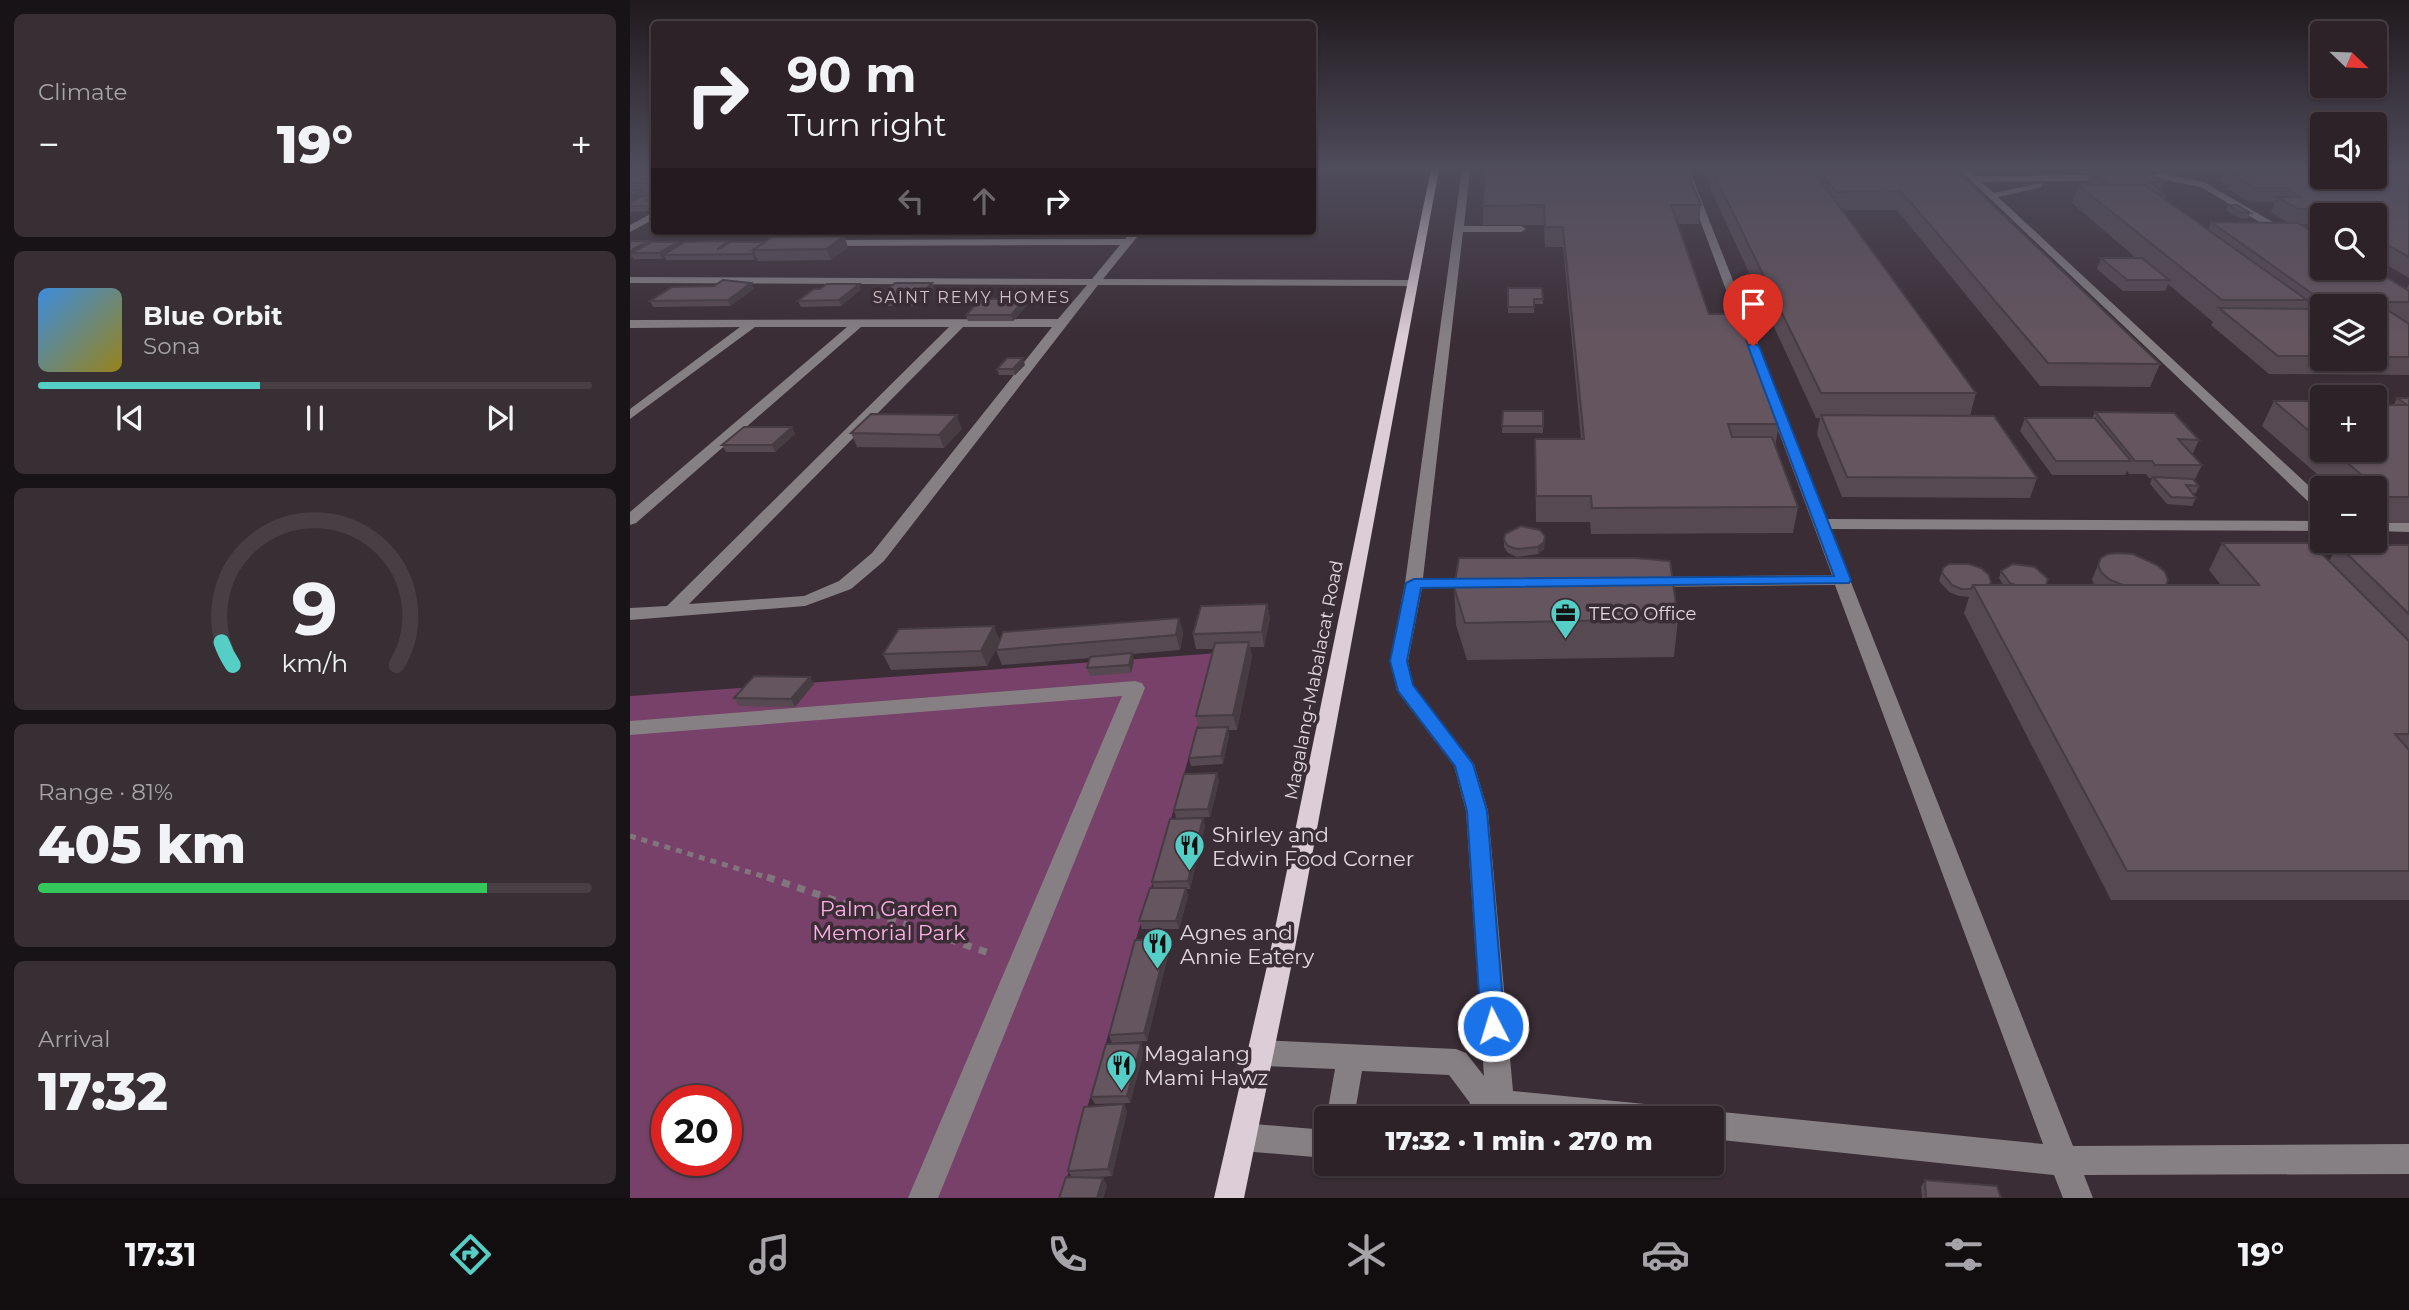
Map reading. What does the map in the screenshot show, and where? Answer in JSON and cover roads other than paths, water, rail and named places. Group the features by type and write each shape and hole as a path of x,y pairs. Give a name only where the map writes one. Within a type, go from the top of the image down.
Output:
{"main road":[{"name":"Magalang-Mabalacat Road","path":"1229,1198 1261,1053 1424,225"}],"street":[{"path":"1459,225 1432,458 1414,583 1399,661 1404,686 1464,764 1477,811 1488,1106"},
{"path":"1707,225 2078,1198"},
{"path":"2023,225 2310,495"},
{"path":"2269,225 2310,248"},
{"path":"1458,229 1521,229"},
{"path":"630,614 805,601 844,588 878,557 1060,323 1133,235"},
{"path":"810,243 1127,242"},
{"path":"630,280 1413,284"},
{"path":"630,324 958,326 1060,323"},
{"path":"630,339 653,324"},
{"path":"630,415 752,324"},
{"path":"630,520 856,326"},
{"path":"672,611 958,326"},
{"path":"1822,524 2310,526"},
{"path":"2387,526 2409,527"},
{"path":"1636,582 1843,580"},
{"path":"1414,583 1497,583"},
{"path":"630,728 1135,688 923,1198"},
{"path":"1261,1053 1456,1062 1487,1106"},
{"path":"1342,1106 1350,1059"},
{"path":"1724,1126 2063,1161 2409,1159"},
{"path":"1242,1137 1314,1143"}],"place":[{"name":"TECO Office","path":"1566,641"},
{"name":"Shirley and Edwin Food Corner","path":"1189,873"},
{"name":"Agnes and Annie Eatery","path":"1157,971"},
{"name":"Magalang Mami Hawz","path":"1121,1092"}],"district":[{"name":"SAINT REMY HOMES","path":"972,297"}],"park label":[{"name":"Palm Garden Memorial Park","path":"889,920"}]}
